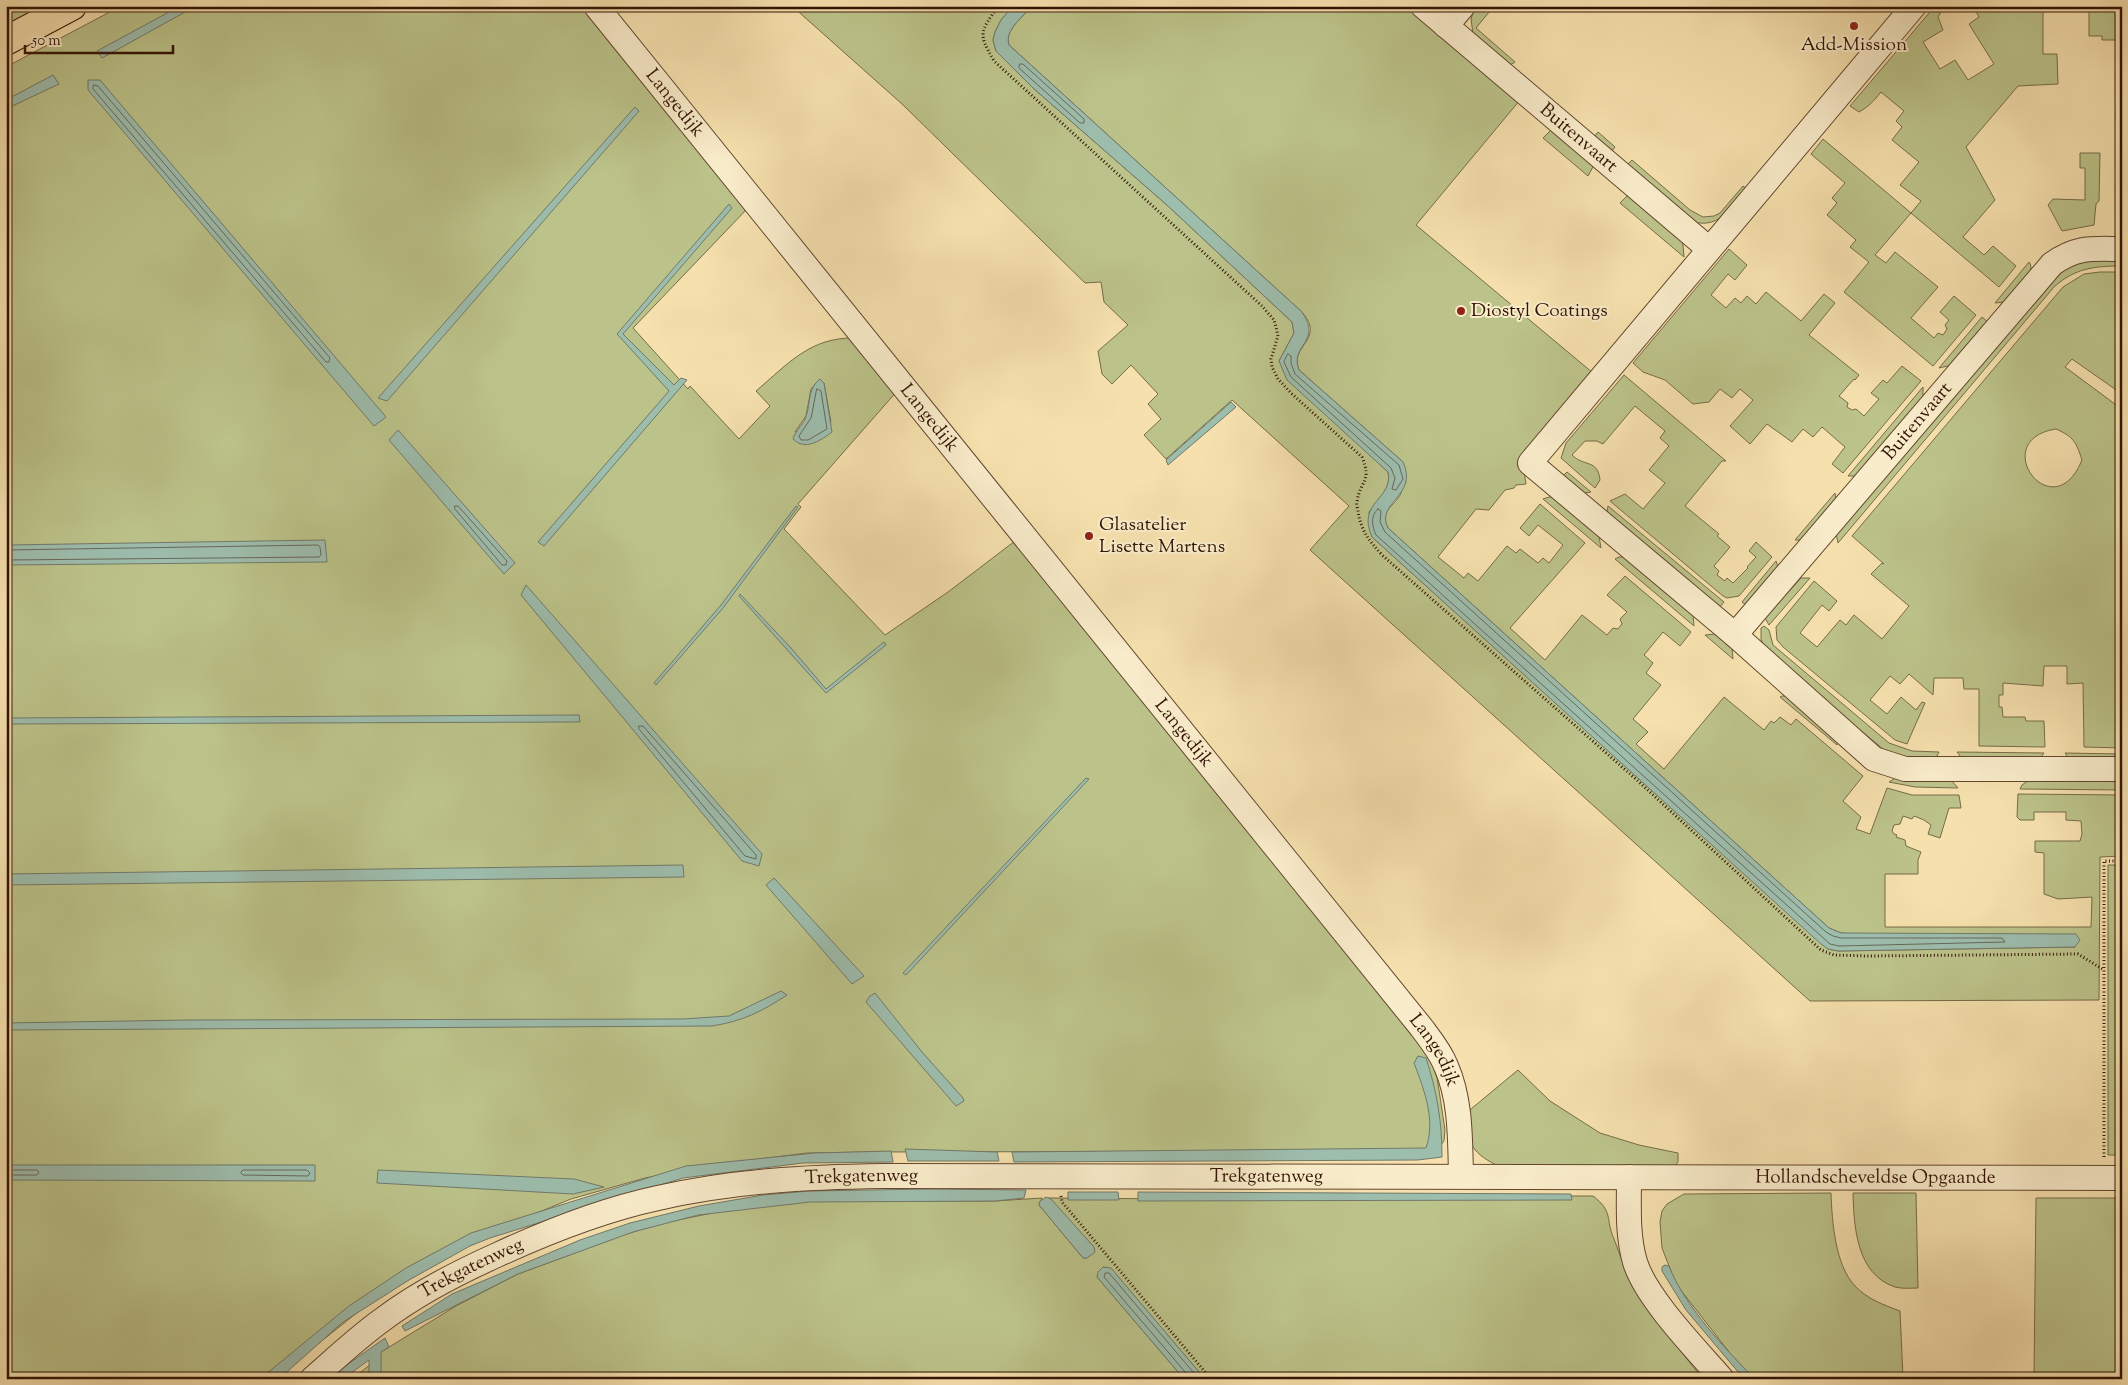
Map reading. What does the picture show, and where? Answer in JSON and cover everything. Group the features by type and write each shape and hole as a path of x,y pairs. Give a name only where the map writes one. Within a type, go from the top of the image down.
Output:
{"highway":[{"path":"6,41 72,6"}],"street":[{"name":"Langedijk","path":"596,6 1421,1027 1439,1052 1450,1077 1457,1104 1460,1129 1461,1176"},
{"name":"Buitenvaart","path":"1423,6 1709,249"},
{"path":"1446,26 1463,6"},
{"path":"1914,6 1530,463 1735,635 1874,759 1905,769 2122,769"},
{"name":"Buitenvaart","path":"1735,635 2052,264 2066,254 2082,249 2122,249"},
{"name":"Trekgatenweg","path":"312,1379 382,1319 457,1274 536,1237 598,1214 656,1198 753,1182 817,1176 1461,1176"},
{"path":"1461,1176 1629,1177 1630,1230 1635,1261 1641,1276 1654,1297 1722,1379"},
{"name":"Hollandscheveldse Opgaande","path":"1629,1177 2113,1178"}],"path":[{"path":"998,6 985,23 982,33 986,49 994,62 1233,279 1274,320 1278,336 1271,359 1272,367 1278,379 1362,457 1366,468 1366,480 1356,502 1362,530 1382,555 1638,781 1821,950 1834,955 1868,956 2078,954 2104,970"},
{"path":"2113,1178 2104,970 2104,861 2122,861"},
{"path":"1056,1176 1062,1202 1211,1379"}],"green space":[{"path":"6,6 42,6 6,24"},
{"path":"121,6 584,6 747,209 633,328 688,389 690,386 739,439 770,406 756,391 801,354 825,342 855,338 898,390 798,504 801,507 784,529 885,635 948,592 1015,541 1386,997 1431,1061 1437,1077 1445,1130 1444,1141 1436,1151 807,1153 712,1165 645,1178 571,1199 495,1230 373,1300 309,1351 278,1379 6,1379 6,67","holes":["820,379 824,383 831,422 795,432 806,416 811,389"]},
{"path":"792,6 1013,6 1001,20 995,32 993,40 996,51 1033,88 1168,206 1292,322 1294,333 1279,361 1354,440 1388,472 1389,478 1386,489 1369,512 1372,537 1828,949 1838,951 2075,947 1841,933 1829,928 1388,528 1385,516 1402,490 1403,462 1299,370 1298,357 1310,332 1309,322 1302,312 1009,45 1008,39 1009,34 1019,19 1032,6 1408,6 1520,100 1416,225 1593,373 1517,465 1524,471 1526,484 1516,485 1514,488 1505,490 1489,510 1476,509 1438,557 1464,578 1468,573 1478,581 1507,546 1516,553 1520,549 1538,563 1543,558 1549,563 1563,545 1538,525 1529,536 1520,528 1540,504 1585,543 1510,628 1545,660 1582,615 1607,635 1613,628 1618,629 1622,624 1620,619 1627,612 1607,595 1625,576 1691,632 1680,646 1663,632 1644,655 1653,663 1646,673 1661,685 1633,719 1648,732 1636,744 1664,769 1724,697 1764,730 1771,721 1774,723 1780,717 1791,725 1796,719 1863,776 1843,801 1861,817 1856,829 1870,834 1887,788 1912,795 1959,795 1961,808 1949,808 1940,838 1928,834 1931,825 1914,816 1912,819 1903,816 1900,824 1894,825 1892,831 1897,835 1896,837 1905,840 1906,846 1921,852 1918,860 1918,874 1885,874 1885,927 2091,927 2092,897 2058,899 2044,894 2044,853 2035,852 2035,841 2080,841 2082,834 2081,821 2066,820 2066,812 2034,812 2034,820 2020,820 2017,817 2018,794 2122,795 2122,856 2100,857 2099,1000 1810,1001 1310,550 1349,506 1232,400 1166,459 1144,435 1161,419 1148,404 1158,394 1131,365 1112,384 1102,374 1098,351 1128,325 1104,302 1101,282 1085,283 902,104"},
{"path":"1475,6 1494,6 1476,28 1515,62 1510,65 1473,34 1471,19"},
{"path":"1935,6 1941,12 1938,17 1943,30 1923,42 1940,69 1955,60 1968,80 1994,64 1969,24 1979,17 1973,6 2043,6 2043,54 2057,54 2058,84 2018,86 1966,147 1995,200 1963,237 1984,255 1993,246 2016,266 1999,287 1911,213 1921,201 1900,185 1919,162 1892,140 1902,127 1896,121 1904,111 1881,92 1871,104 1859,112 1850,106"},
{"path":"2089,6 2122,6 2122,40 2102,40 2102,36 2089,36"},
{"path":"2117,84 2122,84 2122,120 2116,120"},
{"path":"1551,130 1594,165 1588,176 1543,138"},
{"path":"1598,132 1615,147 1612,151 1593,138"},
{"path":"1823,139 1911,213 1875,255 1886,263 1895,252 1938,287 1911,318 1934,338 1938,333 1943,335 1947,329 1945,325 1949,320 1940,312 1954,296 1976,315 1933,366 1844,292 1869,262 1850,247 1856,240 1827,215 1837,203 1832,198 1845,183 1811,154"},
{"path":"2080,153 2100,153 2099,201 2096,204 2094,225 2062,231 2048,205 2053,199 2085,200 2085,168 2080,168"},
{"path":"1632,160 1690,210 1703,217 1714,216 1720,213 1743,186 1748,190 1723,216 1715,221 1699,223 1689,220 1627,165"},
{"path":"1628,195 1680,237 1684,257 1620,203"},
{"path":"1729,249 1747,265 1735,280 1728,274 1711,295 1726,308 1735,298 1741,303 1747,296 1756,304 1766,292 1801,321 1824,294 1835,303 1809,335 1859,375 1839,396 1848,403 1847,407 1852,410 1856,409 1864,416 1879,399 1871,393 1883,380 1887,383 1902,366 1921,381 1843,473 1832,464 1845,447 1822,427 1813,437 1803,429 1792,442 1767,424 1750,444 1730,426 1753,400 1740,389 1732,398 1720,389 1709,402 1693,404 1665,380 1643,372 1633,363"},
{"path":"2122,257 2122,266 2086,269 2070,276 2054,287 1838,543 1836,533 2054,275 2080,260"},
{"path":"2029,262 2030,272 2023,283 2005,302 1995,303"},
{"path":"2122,272 2122,394 2072,359 2065,367 2119,407 2122,412 2122,748 2084,747 2083,683 2067,684 2067,666 2044,666 2043,686 2003,683 2003,695 1999,695 1999,707 2002,707 2003,717 2025,717 2026,721 2044,721 2045,747 1979,746 1979,689 1964,689 1963,678 1934,678 1933,695 1909,674 1900,684 1890,676 1870,700 1887,714 1901,697 1916,710 1922,702 1925,703 1907,744 1895,740 1783,647 1777,640 1776,627 1814,581 1837,601 1829,611 1822,605 1800,633 1817,647 1840,620 1846,625 1854,615 1882,639 1909,606 1871,574 1882,563 1884,564 1852,536 2063,287 2084,274","holes":["2056,429 2074,441 2082,460 2070,480 2056,487 2043,484 2032,475 2026,462 2026,448 2036,436"]},
{"path":"1982,317 1989,323 1952,365 1939,368"},
{"path":"1624,375 1726,461 1722,461 1685,506 1719,534 1717,536 1730,547 1714,566 1719,571 1717,575 1725,581 1727,578 1733,583 1748,568 1756,557 1749,551 1756,542 1772,557 1739,596 1727,598 1723,596 1610,501 1625,494 1643,509 1665,483 1649,470 1669,446 1660,438 1665,431 1635,406 1603,444 1597,441 1585,441 1572,455 1593,466 1599,473 1600,480 1595,488 1561,458 1566,443"},
{"path":"1923,387 1923,399 1857,476 1848,476"},
{"path":"1567,472 1591,492 1584,493 1562,477"},
{"path":"1835,493 1836,500 1804,540 1795,540"},
{"path":"1553,497 1599,536 1601,548 1543,499"},
{"path":"1608,506 1724,602 1719,608 1607,512"},
{"path":"1626,557 1693,615 1694,626 1615,559"},
{"path":"1776,561 1778,567 1747,606 1742,602"},
{"path":"1801,578 1810,578 1769,625 1765,618"},
{"path":"1764,626 1769,630 1773,645 1889,743 1912,751 1939,752 1937,756 1932,759 1918,760 1883,749 1766,652 1761,639 1761,628"},
{"path":"1715,634 1732,648 1733,659 1705,635"},
{"path":"1788,696 1838,741 1837,745 1780,697"},
{"path":"1957,752 2044,753 2039,760 1963,760"},
{"path":"2065,753 2122,754 2122,763 2069,759"},
{"path":"1897,777 1951,780 1958,788 1915,787 1889,782"},
{"path":"2029,780 2122,781 2122,790 2020,789"},
{"path":"2108,865 2122,865 2122,944 2119,944 2119,1155 2108,1155"},
{"path":"1518,1070 1550,1101 1600,1133 1639,1145 1678,1153 1678,1162 1674,1167 1496,1165 1487,1160 1472,1145 1465,1114"},
{"path":"1831,1193 1836,1242 1848,1277 1865,1295 1900,1311 1903,1378 2034,1375 2036,1198 2122,1198 2122,1379 1755,1379 1733,1357 1676,1284 1662,1248 1660,1222 1662,1211 1667,1204 1684,1194"},
{"path":"1853,1193 1916,1193 1918,1288 1895,1287 1882,1281 1872,1271 1865,1260 1856,1234"},
{"path":"1362,1196 1593,1196 1606,1211 1611,1232 1625,1269 1634,1286 1658,1322 1703,1379 1205,1379 1111,1269 1103,1267 1097,1277 1184,1379 352,1379 376,1360 381,1352 456,1306 518,1274 623,1235 663,1223 752,1205 834,1197 923,1201 995,1201 1042,1198 1039,1205 1083,1258 1087,1258 1094,1247 1048,1198 1184,1199"}],"water":[{"path":"180,6 196,6 102,58 97,51"},
{"path":"1013,6 1032,6 1019,19 1009,34 1009,45 1302,312 1309,330 1308,337 1298,354 1299,370 1403,462 1406,483 1387,512 1388,528 1829,928 1841,933 2076,934 2080,940 2075,947 1838,951 1828,949 1821,944 1372,537 1368,525 1369,516 1372,508 1386,489 1388,472 1287,380 1279,361 1294,333 1292,322 1168,206 1033,88 996,51 993,40 995,32 1001,20"},
{"path":"53,75 59,84 6,109 6,100"},
{"path":"88,80 100,80 386,417 374,426 88,90"},
{"path":"635,107 639,111 387,401 378,398"},
{"path":"729,204 732,208 623,334 674,385 681,378 687,380 544,546 538,542 669,391 617,334"},
{"path":"820,379 824,383 832,432 823,439 812,443 798,443 793,439 795,433 805,419 811,392"},
{"path":"1231,402 1236,407 1168,465 1166,460"},
{"path":"398,430 515,563 504,574 389,440"},
{"path":"796,506 798,507 723,608 656,685 654,683 721,605"},
{"path":"325,540 327,562 6,565 6,545"},
{"path":"526,585 762,854 759,866 742,861 521,595"},
{"path":"740,594 791,648 826,689 884,642 886,645 826,693 739,596"},
{"path":"579,715 580,722 6,724 6,718"},
{"path":"1086,778 1089,779 906,975 903,973"},
{"path":"683,865 684,877 6,885 6,874"},
{"path":"774,878 864,976 852,984 766,885"},
{"path":"781,991 787,995 760,1011 712,1026 6,1030 6,1023 188,1020 683,1019 729,1016"},
{"path":"875,993 964,1101 956,1106 866,1002"},
{"path":"1418,1056 1426,1058 1433,1083 1440,1119 1442,1157 1418,1160 1014,1162 1012,1152 1426,1148 1430,1126 1428,1105 1414,1063"},
{"path":"905,1149 997,1152 999,1161 908,1161"},
{"path":"891,1151 893,1162 803,1163 683,1178 490,1238 470,1246 409,1280 343,1322 279,1379 260,1379 349,1306 406,1268 471,1233 686,1166 815,1153"},
{"path":"6,1165 315,1165 315,1181 6,1180"},
{"path":"378,1170 574,1179 604,1187 573,1194 377,1183"},
{"path":"1026,1190 1024,1198 995,1201 810,1202 698,1215 633,1232 518,1274 405,1331 402,1326 452,1294 580,1240 630,1223 699,1206 763,1195 809,1191"},
{"path":"1068,1192 1118,1192 1119,1200 1068,1200"},
{"path":"1138,1192 1571,1194 1572,1200 1138,1201"},
{"path":"1046,1197 1051,1199 1094,1247 1095,1252 1087,1258 1083,1258 1039,1205 1040,1201"},
{"path":"1665,1265 1669,1266 1685,1296 1706,1326 1755,1379 1744,1379 1686,1310 1662,1271 1662,1267"},
{"path":"1103,1267 1111,1268 1205,1379 1184,1379 1097,1277 1098,1272"},
{"path":"385,1338 389,1347 381,1352 381,1379 369,1379 369,1360 343,1379 327,1379"}],"place":[{"name":"Add-Mission","path":"1854,26"},
{"name":"Diostyl Coatings","path":"1461,311"},
{"name":"Glasatelier Lisette Martens","path":"1089,536"}]}
